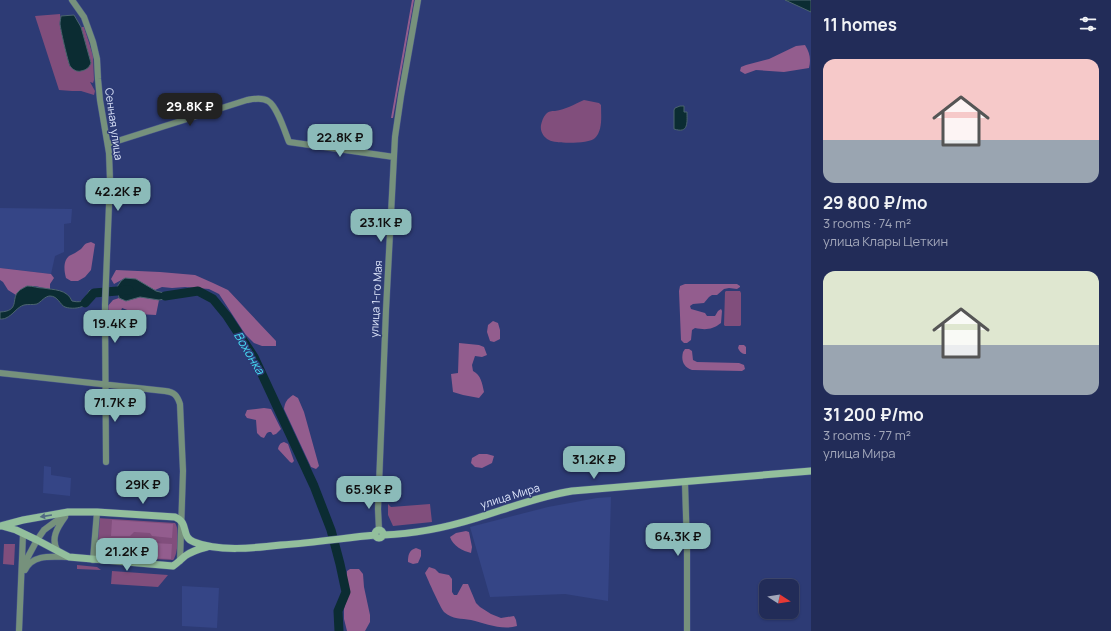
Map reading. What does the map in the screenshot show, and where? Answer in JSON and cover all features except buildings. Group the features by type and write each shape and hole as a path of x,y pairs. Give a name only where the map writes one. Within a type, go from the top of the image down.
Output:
{"main road":[{"name":"улица Мира","path":"211,546 236,548 260,547 351,538 379,533 394,534 453,524 557,494 575,491 811,472"},
{"path":"1,526 23,520 68,512 97,512 175,517 181,520 184,524 188,538 191,541 211,546"},
{"path":"1,526 16,530 69,557 93,560 172,566 195,550 211,546"}],"street":[{"name":"Сенная улица","path":"72,0 84,16 94,42 97,59 100,100 110,163 105,305 106,462"},
{"name":"улица 1-го Мая","path":"379,533 378,503 395,138 418,0"},
{"path":"108,144 246,100 258,98 267,100 274,105 289,142 394,157"},
{"path":"0,373 165,390 174,393 180,404 182,440 183,471 180,561"},
{"path":"685,483 687,631"},
{"path":"22,567 44,530 68,512"},
{"path":"58,552 55,547 56,530 68,512"},
{"path":"93,560 97,512"},
{"path":"19,631 24,534"},
{"path":"21,578 26,567 36,559 69,557"}],"shaded area":[{"path":"412,0 414,0 393,118 391,118"},
{"path":"785,0 811,0 811,12"},
{"path":"60,14 60,26 70,67 91,63 81,27 84,27 93,55 94,80 93,83 90,82 95,91 94,95 81,91 59,90 35,16"},
{"path":"74,15 81,27 91,63 87,68 80,71 72,69 70,66 60,23 61,16"},
{"path":"805,45 810,56 809,68 784,72 756,70 745,74 740,71 741,67 746,65 769,59 796,46"},
{"path":"584,100 599,103 601,105 600,127 598,135 595,138 580,142 565,143 549,140 542,134 541,125 544,116 548,112 566,108"},
{"path":"680,106 684,106 684,112 687,112 686,126 682,130 674,129 674,110"},
{"path":"0,208 72,209 71,223 64,224 64,252 55,256 51,274 0,268"},
{"path":"91,242 95,244 91,270 85,277 78,281 71,281 66,278 64,266 67,258"},
{"path":"0,268 51,274 54,278 50,284 50,289 31,286 21,290 16,295 8,290 0,280"},
{"path":"116,270 195,275 228,290 276,341 276,346 262,346 254,343 245,334 219,294 209,289 162,287 155,290 125,278 114,284 111,279"},
{"path":"125,278 136,279 156,291 176,294 175,297 159,300 140,297 126,301 119,298 117,287"},
{"path":"685,284 737,284 740,286 737,289 724,289 717,295 712,295 709,297 704,303 693,304 690,306 691,309 705,313 707,316 715,316 718,311 721,309 722,311 721,323 708,329 695,328 692,330 691,340 687,343 684,343 681,340 679,291 680,286"},
{"path":"27,286 64,292 72,301 76,302 84,300 90,290 92,291 92,296 91,300 84,306 70,308 63,306 55,297 48,296 37,304 22,306 8,317 0,319 0,312 6,311 13,307 18,292"},
{"path":"726,291 740,291 741,293 740,326 724,325"},
{"path":"140,297 159,300 156,315 138,314 122,308 118,319 107,324 107,307 113,300 119,298 126,301"},
{"path":"493,321 498,323 500,330 500,339 494,342 490,341 487,332 488,325"},
{"path":"459,343 484,347 487,355 482,357 475,356 472,365 473,371 481,380 484,392 479,398 453,392 451,374 458,373"},
{"path":"739,345 744,345 746,347 746,354 740,351 738,348"},
{"path":"685,349 692,351 693,360 697,362 739,363 744,365 745,369 742,371 692,370 683,363 682,355"},
{"path":"293,395 298,398 304,412 319,466 316,469 311,467 284,409 285,404"},
{"path":"264,408 271,409 281,429 273,435 271,432 267,433 264,438 257,433 256,420 247,418 245,415 247,410"},
{"path":"284,442 288,444 294,461 292,463 278,449 280,444"},
{"path":"479,454 494,456 492,463 482,468 475,467 471,463 472,458"},
{"path":"44,466 51,467 51,475 71,478 70,496 43,493"},
{"path":"611,497 608,601 565,594 490,597 470,527 548,507 597,498"},
{"path":"388,504 391,507 430,504 432,522 393,526 388,515"},
{"path":"97,518 175,523 178,530 178,541 174,559 94,556"},
{"path":"112,520 173,524 172,538 152,536 150,533 134,532 130,536 111,536"},
{"path":"466,531 469,532 472,547 471,553 459,548 453,543 450,537 456,533"},
{"path":"110,541 130,542 133,546 150,547 152,543 172,544 171,559 110,556"},
{"path":"4,544 15,544 14,565 3,564"},
{"path":"416,548 421,550 421,556 418,563 413,564 408,562 408,557 410,551"},
{"path":"77,565 97,567 101,570 77,569"},
{"path":"429,567 435,569 439,573 449,575 452,579 452,592 454,595 457,595 463,584 468,584 476,603 480,607 501,618 514,616 517,626 505,628 471,620 454,618 447,615 440,605 425,573"},
{"path":"350,569 359,569 363,574 364,587 370,615 370,622 365,631 347,631 344,619 344,609 348,593 346,580 347,571"},
{"path":"112,571 168,575 158,587 111,584"},
{"path":"182,586 219,588 217,628 182,626"}],"waterway":[{"name":"Вохонка","path":"85,303 94,293 129,290"},
{"name":"Вохонка","path":"165,296 198,291 213,299 227,316 254,357 314,486 331,530 346,592 338,611 339,631"}]}
